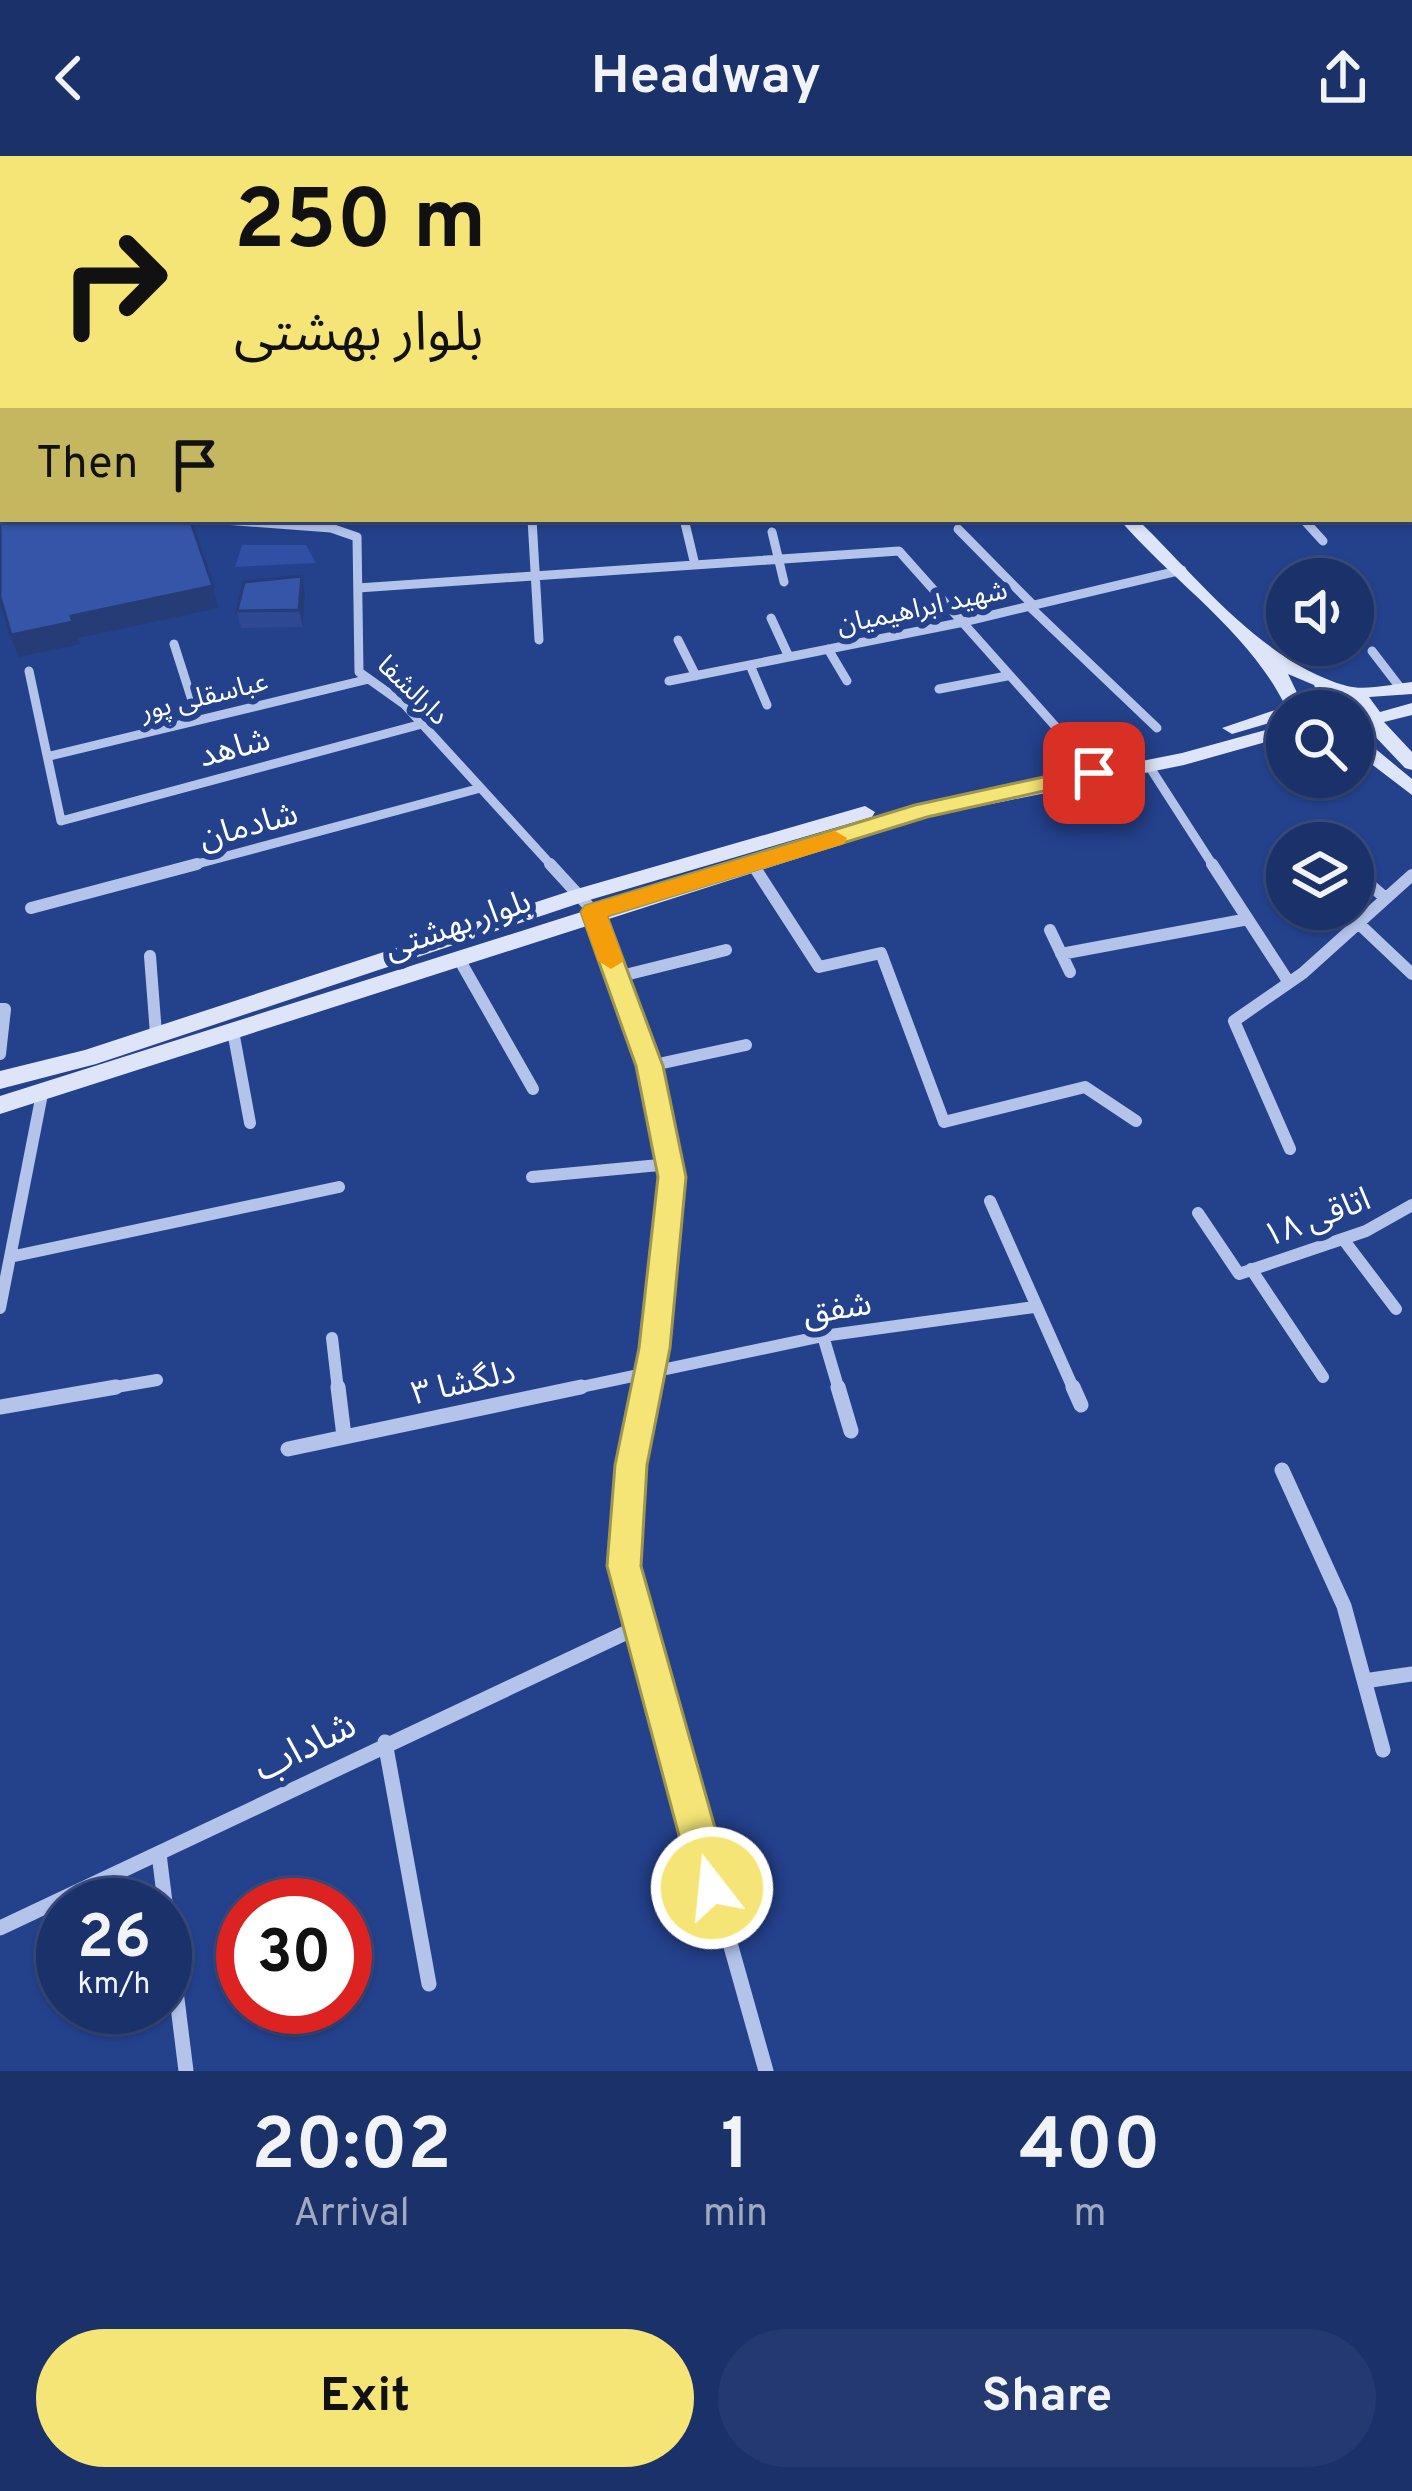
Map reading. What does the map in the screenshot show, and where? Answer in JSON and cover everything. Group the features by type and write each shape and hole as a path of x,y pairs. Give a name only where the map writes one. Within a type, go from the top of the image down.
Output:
{"main road":[{"path":"1130,522 1253,641 1287,690"},
{"path":"1253,641 1291,669 1345,690"},
{"name":"بلوار بهشتی","path":"1310,690 1314,686 1345,690"},
{"path":"1374,693 1409,696"},
{"path":"1374,720 1409,696"},
{"name":"بلوار بهشتی","path":"0,1080 904,809 1084,760 1157,750 1266,716"},
{"name":"بلوار بهشتی","path":"0,1105 459,959 586,904 753,865 904,809 1149,766 1266,735"},
{"path":"1374,744 1411,780"}],"street":[{"name":"دارالشفا","path":"243,522 349,532 357,537 359,672 404,704 586,904"},
{"path":"532,522 539,640"},
{"path":"685,522 694,565"},
{"path":"1306,522 1323,541"},
{"path":"958,529 1157,728"},
{"path":"772,532 784,582"},
{"path":"358,588 899,551 1072,745"},
{"name":"شهید ابراهیمیان","path":"669,681 959,623 1183,569"},
{"path":"771,618 789,657"},
{"path":"677,640 696,676"},
{"path":"174,644 197,718"},
{"path":"828,650 848,681"},
{"path":"1374,653 1409,696"},
{"path":"750,665 766,705"},
{"path":"29,670 50,756"},
{"path":"939,689 1007,676"},
{"name":"عباسقلی پور","path":"50,756 369,679"},
{"name":"شاهد","path":"50,756 61,821 422,724"},
{"path":"1149,766 1244,920 1288,981"},
{"name":"شادمان","path":"31,908 477,789"},
{"path":"753,865 818,967 881,953 944,1122 1084,1088 1136,1121"},
{"path":"1374,904 1412,874"},
{"path":"1374,888 1383,896"},
{"path":"586,904 649,1066 670,1164 650,1370 631,1465 624,1566 766,2071"},
{"path":"1061,954 1244,920"},
{"path":"1050,930 1070,972"},
{"path":"1290,1149 1234,1021 1310,968 1346,930"},
{"path":"1366,930 1412,974"},
{"path":"617,977 726,950"},
{"path":"150,956 156,1034"},
{"path":"459,959 532,1089"},
{"path":"0,1009 5,1009 0,1054"},
{"path":"233,1031 250,1123"},
{"path":"649,1066 746,1046"},
{"path":"0,1308 42,1094"},
{"path":"532,1177 670,1164"},
{"path":"10,1257 339,1187"},
{"path":"990,1201 1081,1405"},
{"name":"اتاقی ۱۸","path":"1198,1214 1239,1274 1343,1239 1412,1205"},
{"path":"1343,1239 1396,1309"},
{"path":"1251,1270 1323,1376"},
{"name":"شفق","path":"650,1370 824,1336 1034,1307"},
{"path":"824,1336 851,1431"},
{"path":"332,1337 344,1436"},
{"name":"دلگشا ۳","path":"288,1449 650,1370"},
{"path":"0,1407 157,1380"},
{"path":"1282,1470 1305,1511 1370,1680 1383,1750"},
{"name":"شاداب","path":"0,1928 385,1742 640,1626"},
{"path":"1370,1680 1412,1674"},
{"path":"385,1742 429,1984"},
{"path":"159,1854 186,2071"}],"shaded area":[{"path":"242,545 306,545 316,563 235,567"}],"building":[{"path":"0,522 191,522 213,586 71,616 73,622 11,635 0,597"},
{"path":"302,576 299,610 237,611 244,582"}],"slow traffic":[{"path":"611,961 593,912 835,838"}],"route":[{"path":"712,1888 624,1566 631,1465 654,1348 672,1177 649,1066 593,912 923,811 1094,773"}]}
